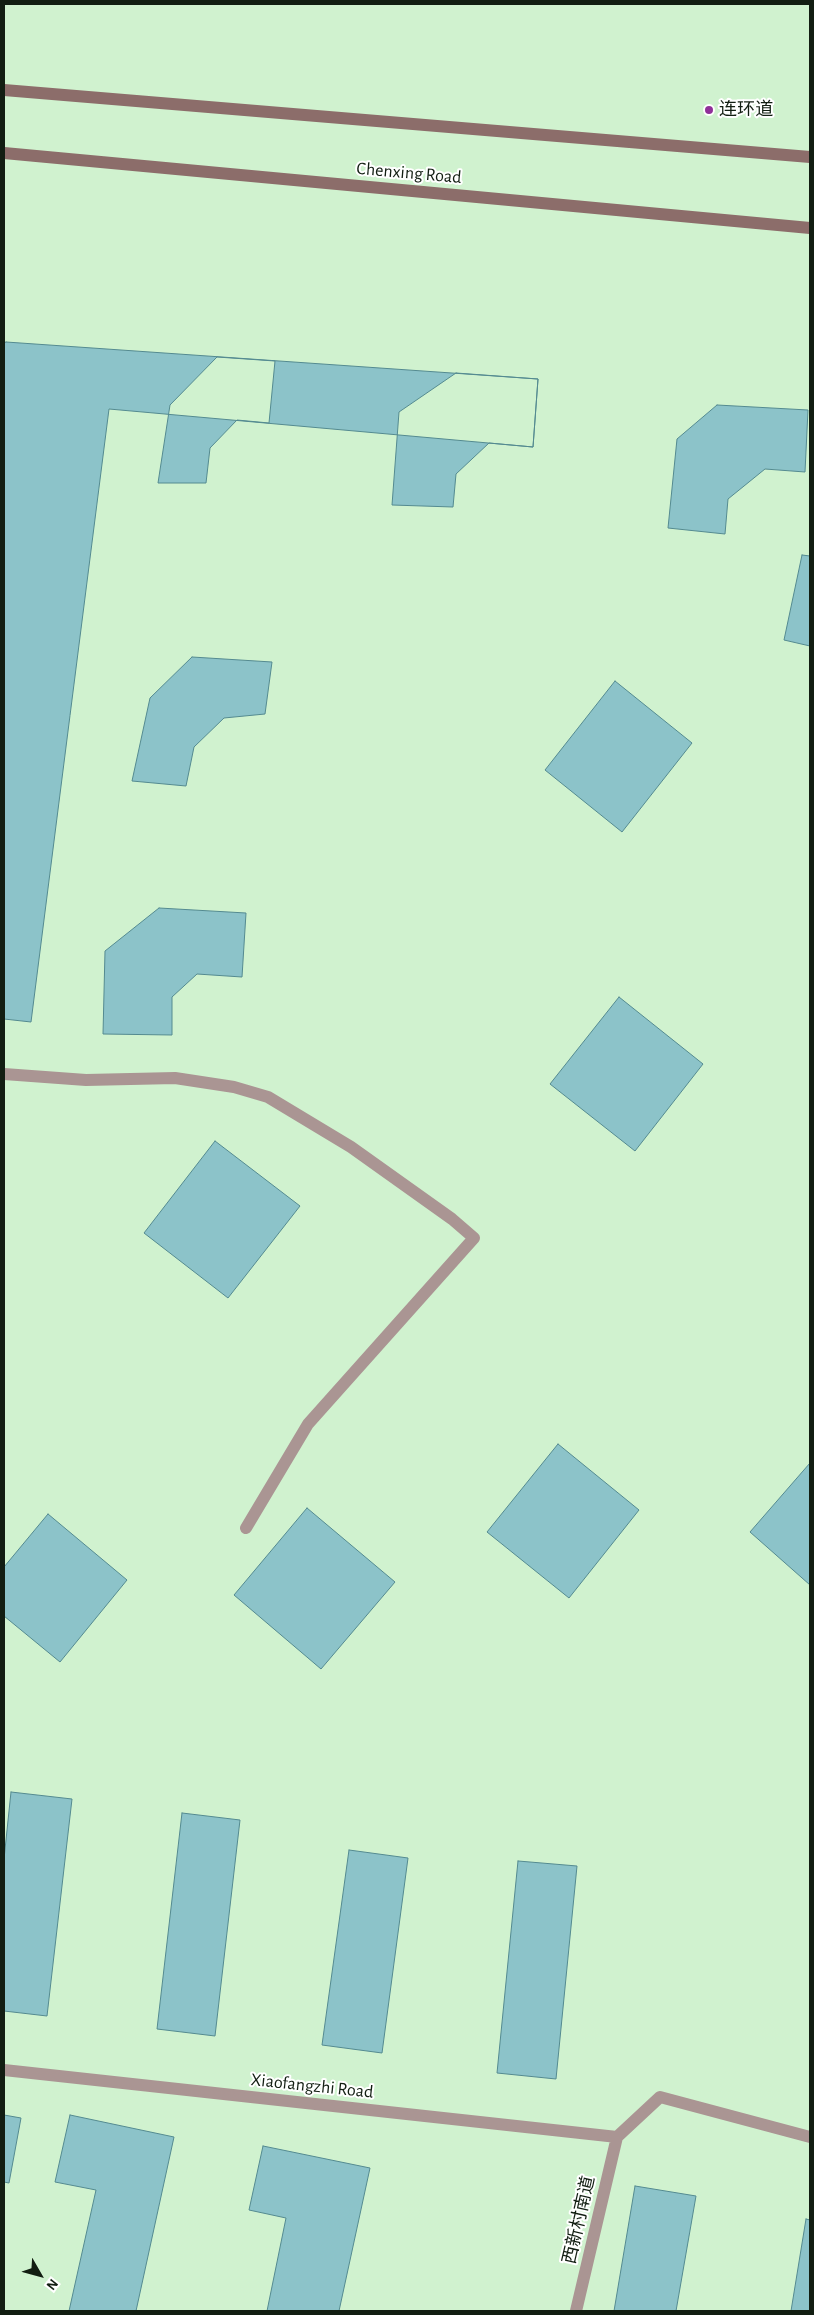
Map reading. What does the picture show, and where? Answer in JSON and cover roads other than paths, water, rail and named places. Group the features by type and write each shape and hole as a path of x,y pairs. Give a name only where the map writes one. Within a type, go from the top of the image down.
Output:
{"main road":[{"path":"4,90 810,157"},
{"name":"Chenxing Road","path":"4,153 810,228"}],"street":[{"path":"4,1074 86,1080 175,1078 234,1087 268,1097 351,1147 452,1219 474,1238 308,1424 246,1528"},
{"name":"Xiaofangzhi Road","path":"4,2070 617,2137"},
{"path":"617,2137 660,2097 810,2137"},
{"name":"西新村南道","path":"576,2311 617,2137"}],"place":[{"name":"连环道","path":"709,110"}]}
